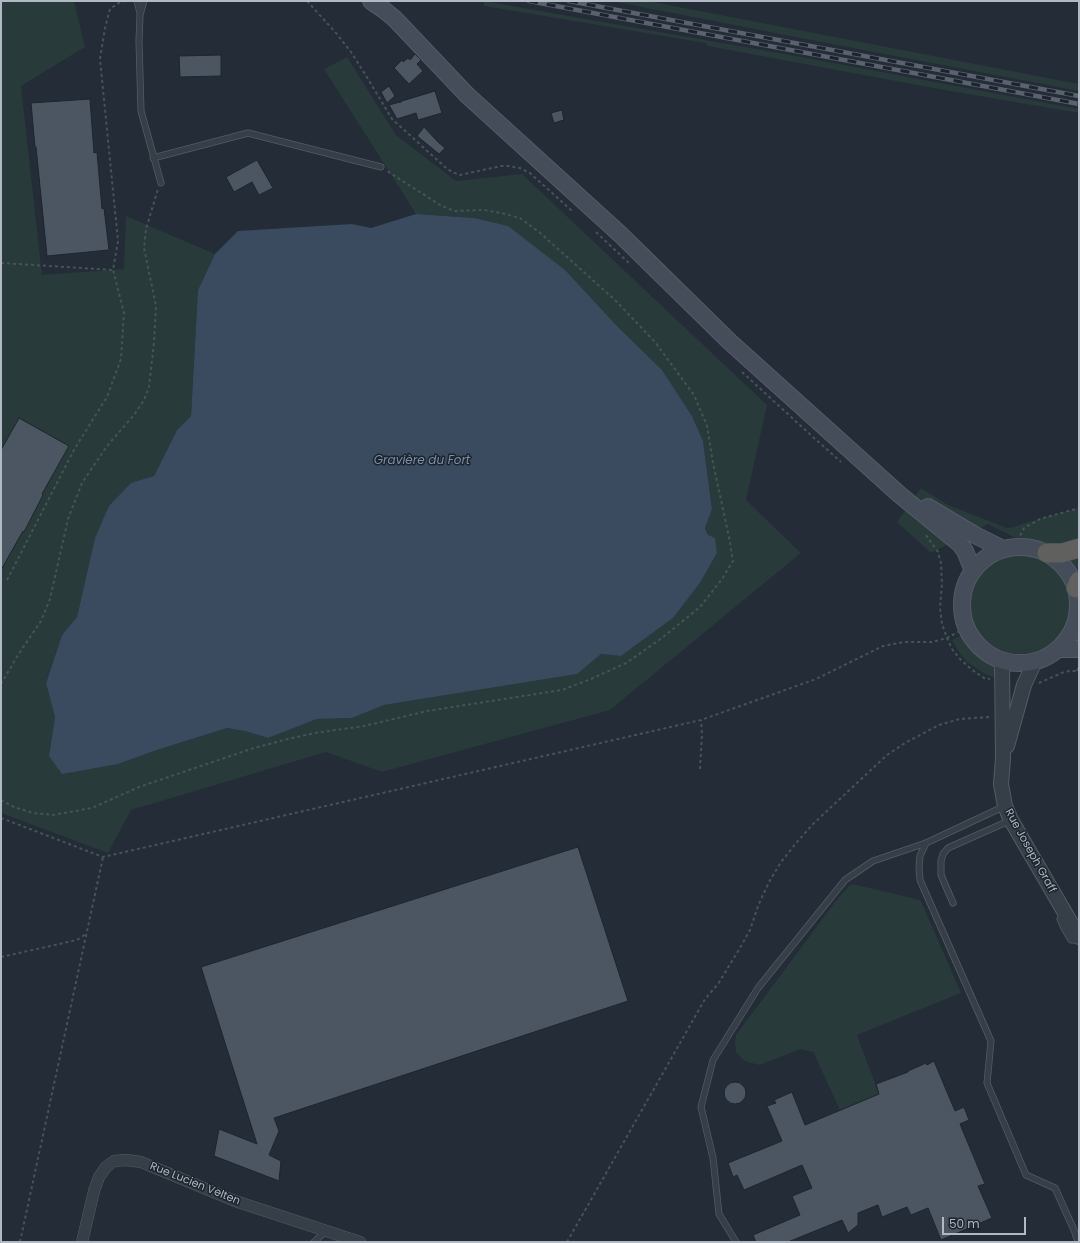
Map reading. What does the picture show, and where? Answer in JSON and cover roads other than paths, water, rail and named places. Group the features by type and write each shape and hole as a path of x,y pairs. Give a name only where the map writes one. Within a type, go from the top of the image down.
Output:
{"highway":[{"path":"1047,554 1079,548"}],"main road":[{"path":"370,1 395,19 467,95 621,235 730,342 900,494 960,544 965,551 973,572"},
{"path":"865,463 914,498 974,535 1011,548"},
{"path":"1011,548 1033,548 1047,554 1060,562 1077,585 1078,615 1071,633 1058,649 1048,656 1035,661 1018,663 1002,660 991,655 973,638 967,628 964,616 963,599 967,582 981,562 992,554 1011,548"},
{"path":"1058,649 1079,649"}],"street":[{"name":"Rue Joseph Graff","path":"1002,660 1003,760 1001,784 1005,806 1011,820 1079,937"},
{"name":"Rue Joseph Graff","path":"1003,760 1024,686 1035,661"},
{"name":"Rue Lucien Velten","path":"82,1242 94,1191 99,1177 106,1167 114,1161 126,1160 142,1162 235,1201 360,1242"}],"lane":[{"path":"137,1 140,15"},
{"path":"144,1 140,15 139,41 141,111 161,183"},
{"path":"154,158 248,133 381,167"},
{"path":"736,1242 719,1214 713,1158 701,1107 713,1060 758,988 845,880 873,861 926,843 1005,806"},
{"path":"953,903 941,875 941,861 943,854 948,848 1011,820"},
{"path":"926,843 920,856 920,880 991,1041 987,1083 1026,1175 1055,1188 1078,1242"},
{"path":"1064,912 1060,919 1065,930 1071,940 1079,940"},
{"path":"314,1242 326,1231"}],"water":[{"name":"Gravière du Fort","path":"416,214 474,218 508,226 565,270 615,324 662,370 692,416 703,441 712,509 705,528 708,535 715,538 717,553 700,583 673,618 621,656 601,654 577,674 384,705 352,718 317,719 268,738 245,731 227,728 118,764 62,774 49,756 55,717 46,683 62,635 77,617 95,538 109,506 131,483 154,476 177,430 191,416 198,290 215,254 238,231 352,224 371,228"}],"railway":[{"path":"529,1 1079,104"},
{"path":"569,1 1079,96"}]}
